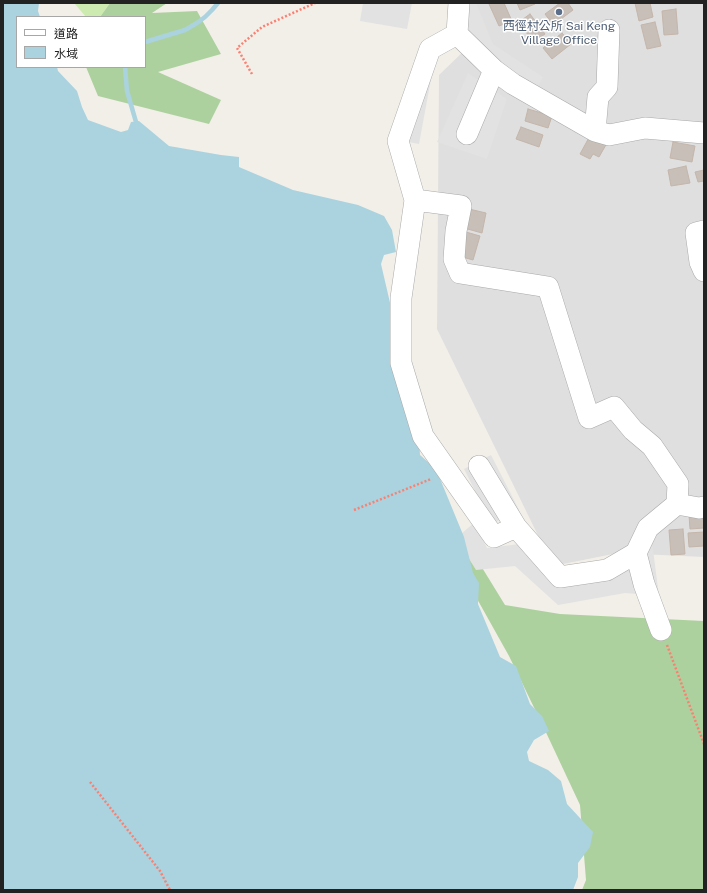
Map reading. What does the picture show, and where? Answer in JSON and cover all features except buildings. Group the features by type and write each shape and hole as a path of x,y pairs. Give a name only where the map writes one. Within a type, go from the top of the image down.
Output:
{"street":[{"path":"459,3 457,34 494,70 513,84 595,131 609,135 645,128 704,133"},
{"path":"595,131 598,97 607,88 609,30"},
{"path":"457,34 430,48 398,141 415,200 401,298 401,363 423,436 448,472 494,536 516,527"},
{"path":"467,134 494,70"},
{"path":"415,200 461,206 456,231 454,259 460,273 548,287 589,418 614,407 633,430 652,446 678,484 677,504 648,528 636,553 607,570 560,577 516,527 479,466"},
{"path":"704,231 696,233 700,262 704,271"},
{"path":"677,504 699,508 704,507"},
{"path":"636,553 644,584 661,630"}],"path":[{"path":"252,74 237,48 262,27 315,3"},
{"path":"354,510 448,472"},
{"path":"661,630 704,744"},
{"path":"90,782 160,871 170,890"}],"shaded area":[{"path":"363,3 412,3 407,29 360,21"},
{"path":"461,3 476,3 493,44 543,77 534,94 477,55"},
{"path":"470,3 704,3 704,557 618,553 553,566 437,329 439,75 468,47"},
{"path":"468,73 507,99 487,159 437,142"},
{"path":"416,76 431,79 419,144 403,141"},
{"path":"491,455 519,510 492,524 464,469"},
{"path":"474,523 487,548 520,544 564,582 651,534 659,596 625,593 558,605 515,566 476,570 456,538"}],"green space":[{"path":"74,3 110,3 101,16 85,16"},
{"path":"110,3 167,3 152,13 197,11 221,54 158,72 221,100 209,124 98,96 86,68 146,68 146,16 101,16"},
{"path":"417,455 462,535 505,605 560,614 704,621 704,890 582,890 586,880 580,805 509,656 448,547"}],"water":[{"path":"3,3 39,3 38,11 40,16 16,16 16,68 57,68 58,71 77,91 88,120 121,132 128,130 131,122 139,121 169,146 239,157 239,167 293,190 358,205 384,216 392,230 396,252 384,255 381,264 418,423 420,455 436,469 464,537 473,573 479,583 478,604 500,657 516,666 530,704 542,716 549,731 534,740 527,752 529,761 548,770 561,781 567,804 593,832 590,847 578,863 578,877 573,890 3,890"}],"waterway":[{"path":"146,42 185,30 205,17 218,3"},
{"path":"125,68 127,91 136,122"}],"place":[{"name":"西徑村公所 Sai Keng Village Office","path":"559,12"}]}
